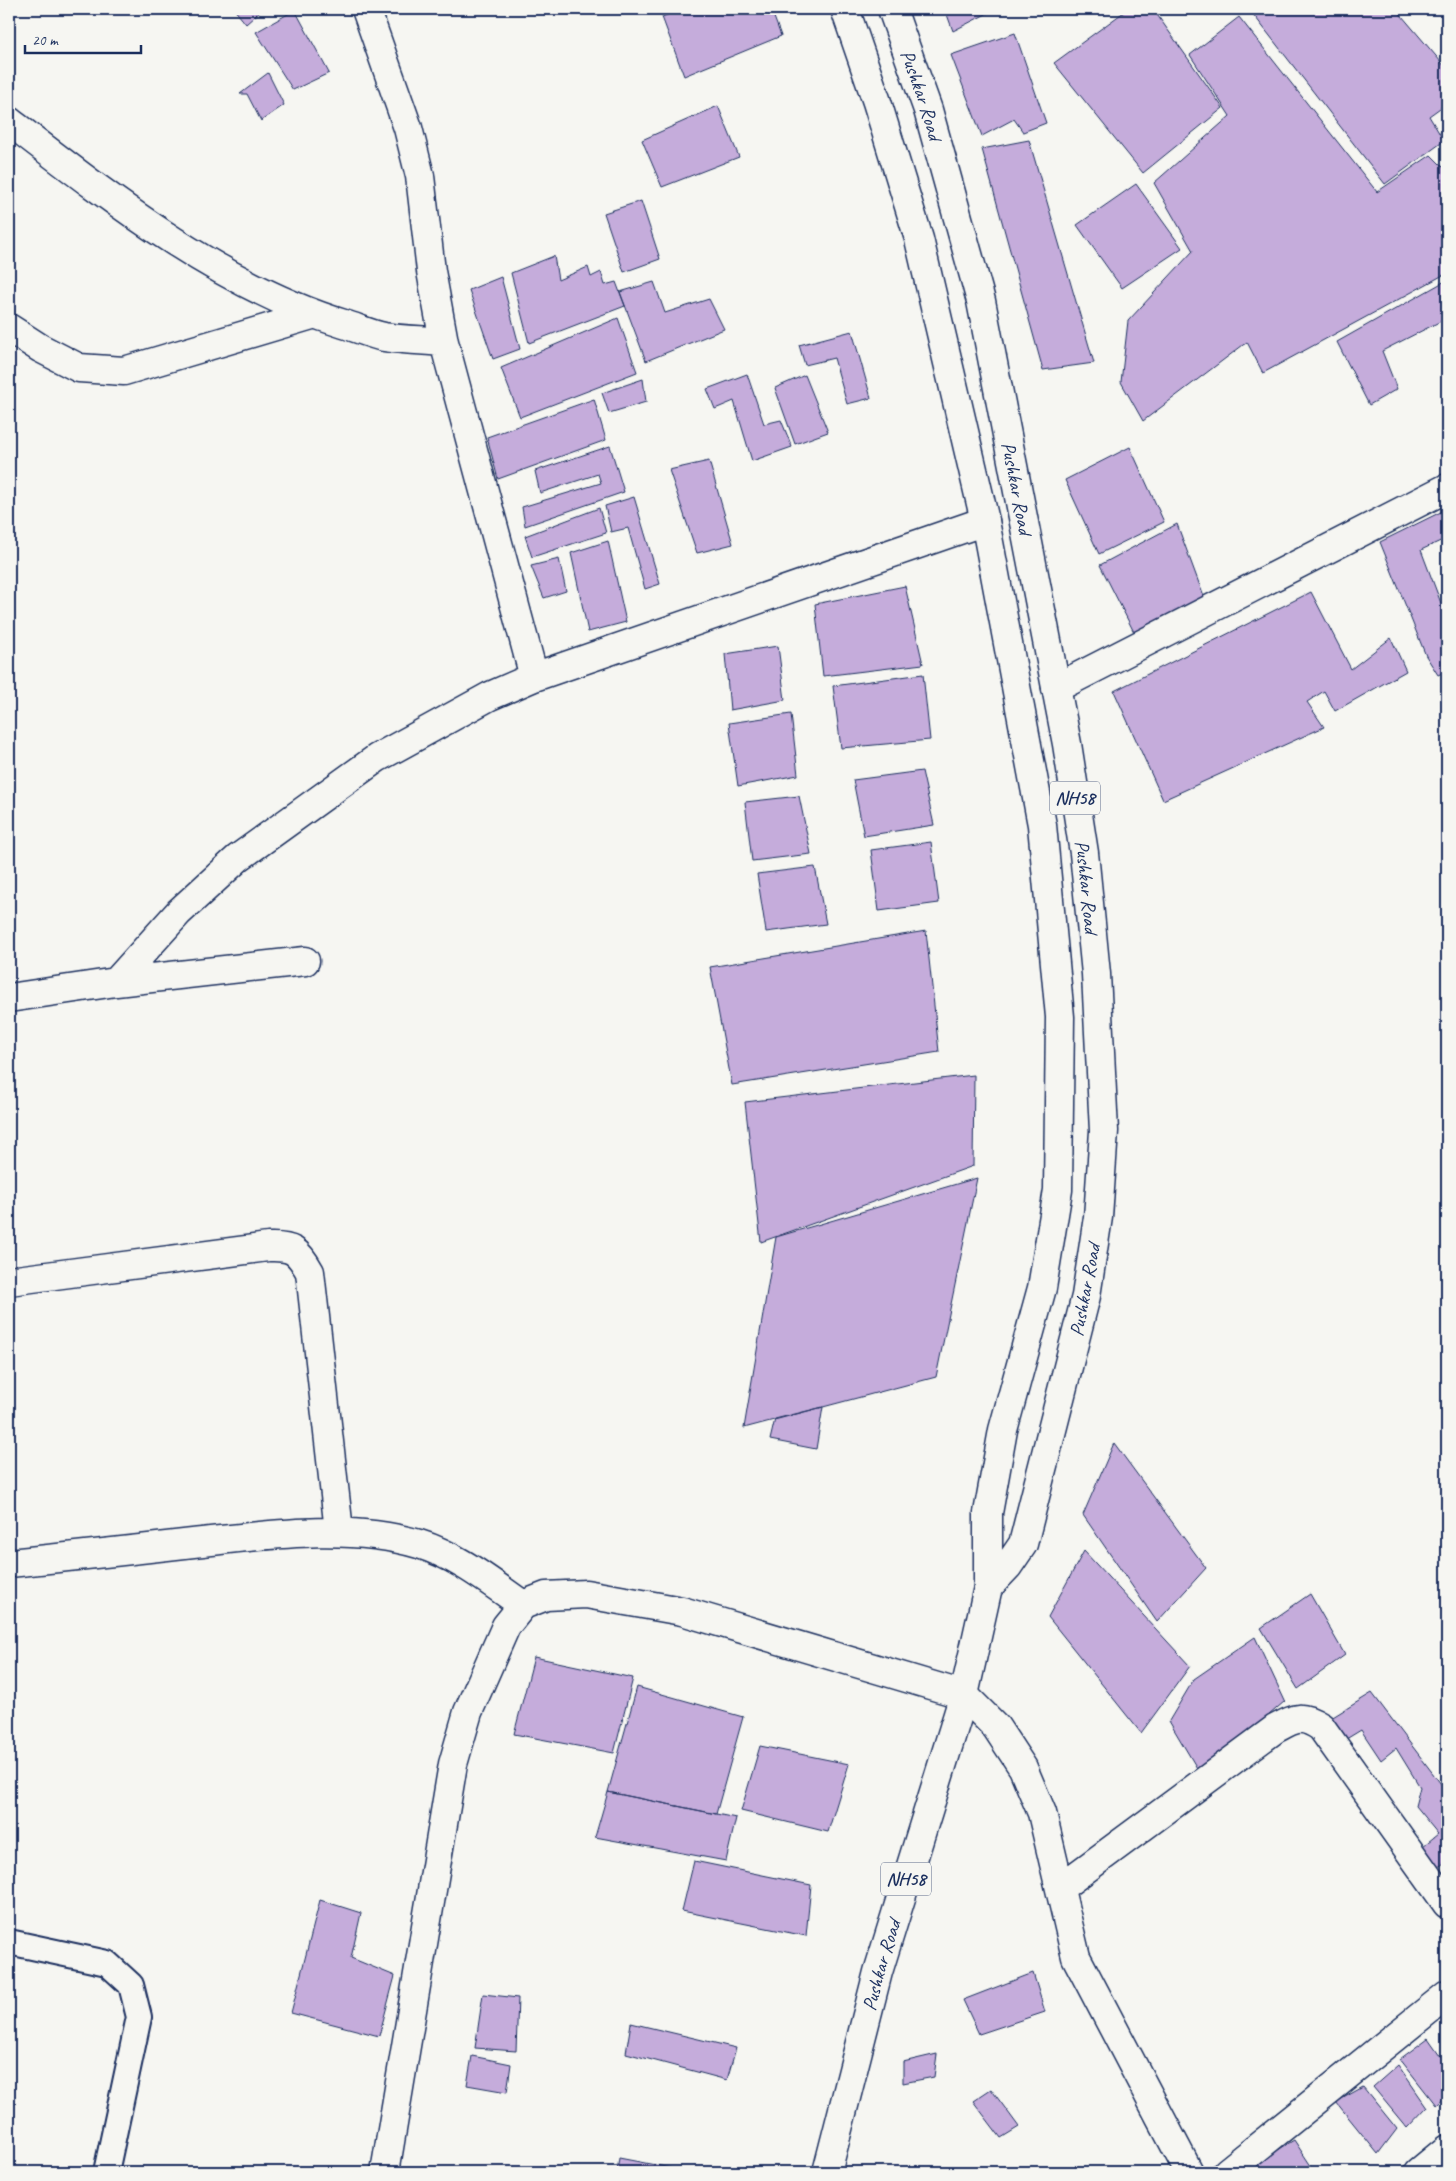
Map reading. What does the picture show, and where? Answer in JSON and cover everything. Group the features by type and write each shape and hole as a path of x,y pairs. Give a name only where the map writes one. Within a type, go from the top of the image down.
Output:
{"main road":[{"path":"366,9 408,128 420,176 431,271 444,342 534,677"},
{"name":"Pushkar Road","path":"827,2172 878,1972 964,1694 988,1587 988,1513 1004,1430 1042,1288 1058,1190 1060,1017 1042,825 985,521 919,239 876,102 844,9"},
{"name":"Pushkar Road","path":"892,9 928,110 981,302 1056,688 1084,853 1096,974 1104,1131 1098,1217 1086,1296 1023,1544 1008,1566 988,1587"},
{"path":"9,121 85,179 184,246 261,292 312,315 383,336 444,342"},
{"path":"9,328 40,348 79,368 124,371 312,315"},
{"path":"1056,688 1447,488"},
{"path":"116,982 179,912 238,858 377,758 490,696 534,677 985,521"},
{"path":"9,998 116,982 305,960"},
{"path":"9,1281 268,1247 287,1246 302,1256 310,1272 339,1531"},
{"path":"9,1563 245,1537 339,1531 382,1535 421,1545 454,1558 523,1605"},
{"path":"386,2172 452,1764 468,1712 506,1626 523,1605 546,1596 586,1594 682,1611 964,1694 996,1727 1022,1768 1042,1812 1076,1957 1189,2172"},
{"path":"1060,1888 1276,1728 1296,1718 1308,1719 1321,1727 1447,1904"},
{"path":"1227,2172 1447,1995"},
{"path":"1419,2172 1447,2149"}],"lane":[{"path":"9,1942 108,1963 131,1985 139,2018 106,2172"}],"building":[{"path":"234,9 263,9 246,24"},
{"path":"682,9 771,9 781,36 684,76 662,17"},
{"path":"945,9 986,9 988,13 953,31"},
{"path":"1128,9 1153,9 1223,108 1143,173 1054,63"},
{"path":"1249,9 1396,9 1447,69 1447,103 1429,116 1444,141 1385,184"},
{"path":"295,10 329,73 293,90 256,32"},
{"path":"1239,17 1377,192 1431,155 1447,171 1447,273 1263,373 1247,342 1143,421 1121,382 1128,321 1193,251 1154,183 1230,116 1190,55"},
{"path":"1015,33 1046,123 1023,132 1014,119 982,136 951,55"},
{"path":"268,73 284,105 261,121 247,94 240,94"},
{"path":"718,106 739,157 662,187 642,140"},
{"path":"1029,140 1094,363 1043,370 982,149"},
{"path":"1136,184 1182,248 1122,288 1077,225"},
{"path":"641,201 660,259 624,272 604,213"},
{"path":"554,256 558,280 588,267 591,277 601,272 605,285 616,282 625,306 529,343 511,273"},
{"path":"501,277 520,349 493,359 469,290"},
{"path":"1447,280 1447,318 1382,351 1397,389 1369,405 1337,342"},
{"path":"654,282 665,313 709,299 724,329 646,361 620,292"},
{"path":"618,318 637,372 520,417 501,368"},
{"path":"852,331 871,398 847,404 834,358 805,365 799,345"},
{"path":"747,374 764,424 781,420 792,447 752,461 734,401 715,409 707,389"},
{"path":"805,375 828,432 795,444 775,388"},
{"path":"643,379 646,402 609,413 602,393"},
{"path":"594,399 606,440 498,479 487,437"},
{"path":"610,446 624,492 525,526 522,507 601,483 598,474 540,493 535,471"},
{"path":"1130,447 1164,522 1099,554 1065,480"},
{"path":"709,461 733,544 697,553 669,470"},
{"path":"634,497 660,584 645,589 628,528 611,532 605,506"},
{"path":"599,508 606,533 532,557 525,536"},
{"path":"1447,509 1447,538 1421,550 1447,619 1447,671 1438,675 1426,656 1380,542"},
{"path":"1177,524 1207,605 1139,642 1100,565"},
{"path":"608,541 626,622 588,632 571,553"},
{"path":"559,559 566,591 544,598 531,566"},
{"path":"905,586 923,664 823,676 815,604"},
{"path":"1311,592 1351,669 1391,638 1406,671 1335,711 1324,691 1307,702 1324,727 1163,800 1114,691"},
{"path":"778,646 785,700 730,710 725,654"},
{"path":"923,674 930,740 841,748 833,686"},
{"path":"791,714 798,775 738,786 729,723"},
{"path":"922,771 934,825 864,836 853,780"},
{"path":"799,796 811,854 752,861 745,802"},
{"path":"931,842 939,903 879,911 871,850"},
{"path":"815,867 826,924 766,932 757,874"},
{"path":"926,931 939,1052 732,1085 710,967"},
{"path":"974,1075 973,1166 761,1242 745,1102"},
{"path":"977,1178 936,1377 744,1428 776,1237"},
{"path":"823,1407 816,1449 770,1440 775,1419"},
{"path":"1114,1443 1206,1568 1157,1622 1083,1515"},
{"path":"1084,1551 1190,1666 1141,1733 1048,1617"},
{"path":"1310,1594 1345,1655 1298,1689 1261,1628"},
{"path":"1255,1637 1285,1701 1201,1775 1169,1721 1194,1679"},
{"path":"534,1657 633,1678 614,1753 514,1734"},
{"path":"637,1687 743,1717 716,1814 608,1792"},
{"path":"1372,1693 1447,1792 1447,1861 1431,1872 1418,1850 1438,1834 1415,1806 1420,1787 1396,1748 1381,1760 1361,1730 1338,1744 1323,1723"},
{"path":"760,1746 849,1764 828,1832 741,1811"},
{"path":"608,1792 736,1818 726,1861 595,1837"},
{"path":"694,1861 811,1885 806,1936 682,1911"},
{"path":"320,1900 361,1913 351,1958 395,1976 379,2036 291,2013"},
{"path":"1033,1973 1045,2012 979,2034 963,2000"},
{"path":"483,1994 518,1998 516,2051 475,2048"},
{"path":"631,2023 736,2048 727,2080 626,2053"},
{"path":"1428,2038 1447,2065 1447,2095 1436,2105 1400,2059"},
{"path":"937,2054 934,2077 903,2083 903,2062"},
{"path":"472,2056 511,2064 507,2092 467,2085"},
{"path":"1398,2065 1427,2107 1407,2128 1373,2087"},
{"path":"1363,2087 1397,2129 1378,2154 1336,2102"},
{"path":"991,2089 1019,2127 1001,2138 973,2101"},
{"path":"1294,2140 1315,2172 1242,2172"},
{"path":"619,2158 671,2168 670,2172 617,2172"}]}
